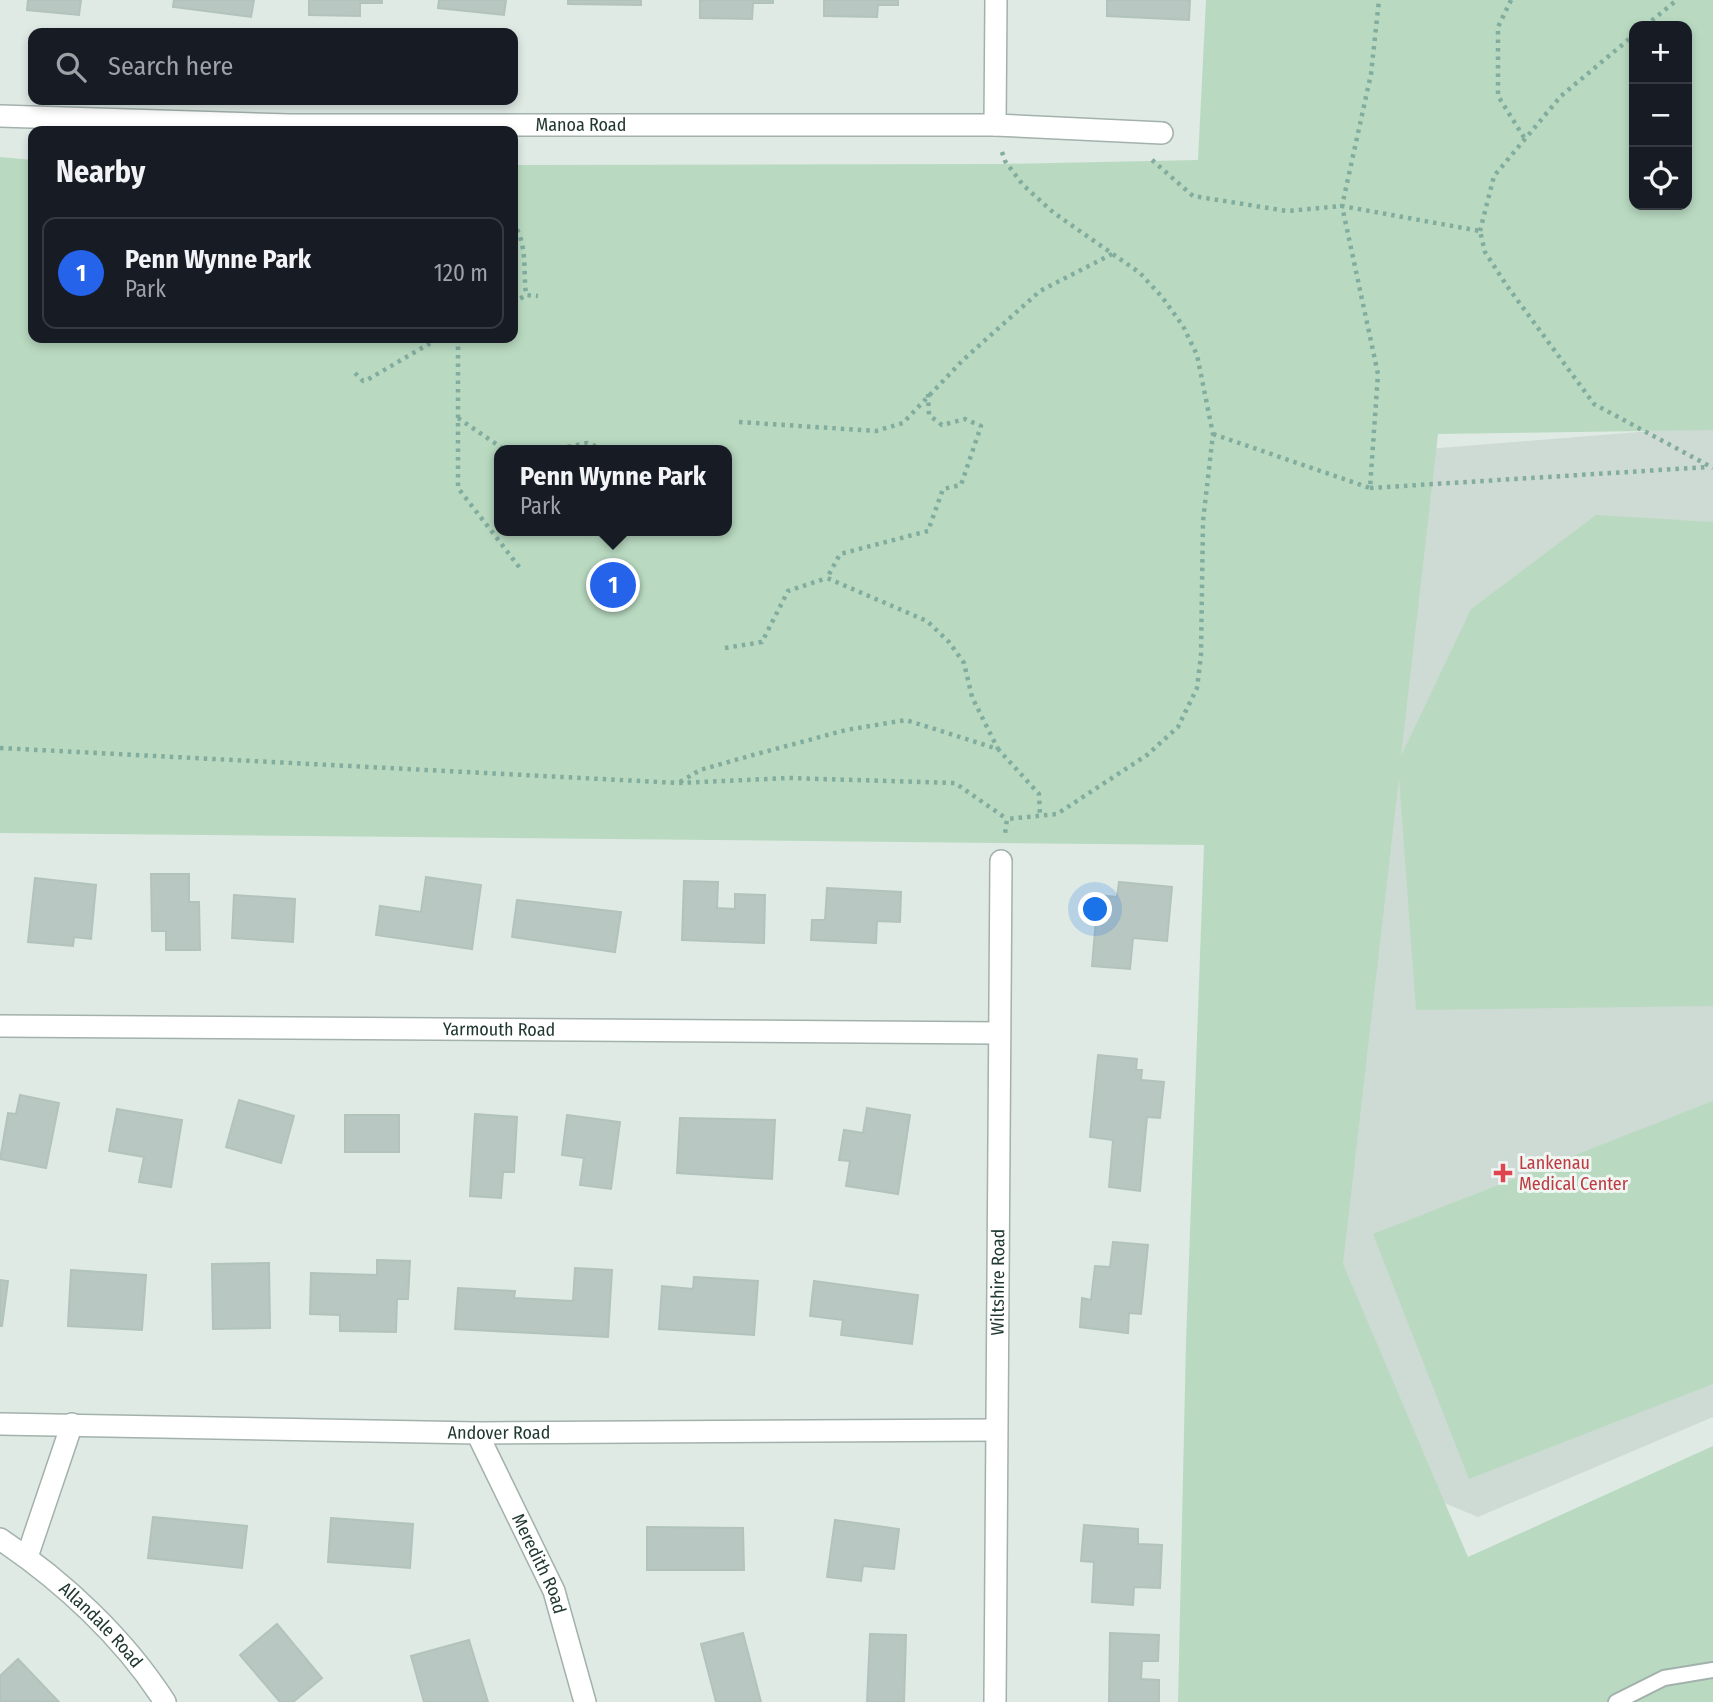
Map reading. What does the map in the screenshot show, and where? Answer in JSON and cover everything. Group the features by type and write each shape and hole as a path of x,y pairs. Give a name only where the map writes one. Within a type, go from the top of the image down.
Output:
{"street":[{"path":"995,125 996,0"},
{"name":"Manoa Road","path":"0,116 290,125 995,125 1163,133"},
{"name":"Wiltshire Road","path":"995,1702 1001,861"},
{"name":"Yarmouth Road","path":"0,1026 999,1033"},
{"name":"Andover Road","path":"0,1424 477,1433 996,1430"},
{"path":"27,1557 72,1424"},
{"name":"Meredith Road","path":"477,1433 554,1591 585,1702"},
{"name":"Allandale Road","path":"0,1539 27,1557 91,1612 149,1677 165,1702"}],"lane":[{"path":"1616,1702 1664,1678 1713,1670"}],"path":[{"path":"1370,488 1378,374 1342,206 1371,74 1379,0"},
{"path":"1511,0 1497,27 1498,96 1525,139"},
{"path":"1651,21 1677,0"},
{"path":"1629,39 1561,96 1494,176 1480,231 1485,252 1507,286 1594,404 1712,467"},
{"path":"0,748 678,783 789,778 955,783 1007,818 1057,814 1087,797 1147,755 1178,727 1196,688 1204,595 1203,521 1213,434 1198,355 1183,326 1140,273 1115,252 1055,213 1023,185 1004,161 995,125"},
{"path":"1119,131 1193,196 1287,211 1342,206 1480,231"},
{"path":"518,231 526,255 526,295"},
{"path":"739,422 876,431 903,423 928,394 1040,291 1115,252"},
{"path":"518,300 526,295 538,296"},
{"path":"355,373 362,381 368,380 431,343"},
{"path":"458,343 458,488 494,534"},
{"path":"827,578 840,554 928,531 943,489 961,485 981,426 965,419 942,425 929,415 928,394"},
{"path":"458,417 498,445"},
{"path":"1213,434 1370,488 1712,467"},
{"path":"495,536 520,568"},
{"path":"725,648 762,642 788,591 827,578 928,621 949,642 964,663 972,697 998,749 1039,794 1040,816"},
{"path":"678,783 700,770 766,751 846,730 906,720 998,749"},
{"path":"1001,861 1007,818"}],"shaded area":[{"name":"Lankenau Medical Center","path":"1713,426 1713,1417 1478,1517 1276,1433 1341,456"}],"green space":[{"path":"1206,0 1713,0 1713,430 1438,434 1401,756 1471,609 1596,515 1713,522 1713,1006 1416,1010 1399,778 1343,1264 1468,1557 1713,1446 1713,1702 1178,1702 1186,1341 1204,845 0,833 0,157 28,160 28,343 518,343 518,165 998,164 1198,160"},
{"path":"1713,1101 1713,1384 1469,1479 1373,1234"}],"building":[{"path":"28,0 81,0 79,15 27,10"},
{"path":"174,0 254,0 251,17 173,7"},
{"path":"309,0 382,0 382,3 360,3 360,16 309,15"},
{"path":"439,0 506,0 504,15 438,8"},
{"path":"568,0 641,0 641,5 568,4"},
{"path":"700,0 773,0 773,3 753,3 752,19 700,18"},
{"path":"824,0 898,0 898,5 878,5 877,17 824,16"},
{"path":"1107,0 1190,0 1189,20 1107,16"},
{"path":"151,874 189,874 189,902 199,902 200,950 166,950 166,931 152,931"},
{"path":"426,877 481,885 472,949 376,935 380,906 421,912"},
{"path":"35,878 96,885 91,939 74,937 73,946 28,942"},
{"path":"684,881 718,882 717,908 735,909 735,894 765,895 764,943 682,940"},
{"path":"1119,882 1172,887 1167,941 1133,938 1130,969 1092,966 1098,895 1117,897"},
{"path":"827,888 901,892 900,922 877,921 876,943 811,940 812,920 825,920"},
{"path":"234,895 295,899 293,942 232,938"},
{"path":"517,900 621,912 615,952 512,937"},
{"path":"1098,1055 1137,1059 1136,1070 1142,1070 1141,1080 1164,1082 1160,1118 1147,1117 1140,1191 1109,1187 1113,1140 1090,1137"},
{"path":"20,1095 59,1103 46,1168 0,1159 8,1113 16,1114"},
{"path":"239,1100 294,1116 281,1163 226,1147"},
{"path":"867,1108 910,1115 898,1194 846,1186 850,1161 839,1160 844,1130 863,1133"},
{"path":"117,1109 182,1120 171,1187 139,1182 144,1157 109,1151"},
{"path":"475,1114 517,1117 514,1172 503,1172 501,1198 470,1196"},
{"path":"345,1115 399,1115 399,1152 345,1152"},
{"path":"567,1115 620,1122 611,1189 580,1185 584,1158 562,1155"},
{"path":"680,1118 775,1120 772,1179 677,1173"},
{"path":"1113,1242 1148,1245 1141,1314 1129,1313 1128,1333 1080,1327 1082,1298 1091,1300 1095,1266 1110,1267"},
{"path":"377,1260 410,1261 408,1299 397,1299 396,1332 340,1331 340,1315 310,1314 311,1273 377,1275"},
{"path":"269,1263 270,1328 213,1329 212,1264"},
{"path":"575,1268 612,1270 608,1337 455,1329 458,1288 515,1291 514,1298 573,1301"},
{"path":"71,1270 146,1275 142,1330 68,1326"},
{"path":"694,1277 758,1281 754,1335 659,1329 662,1286 693,1289"},
{"path":"0,1280 8,1281 2,1326 0,1326"},
{"path":"814,1281 918,1295 912,1344 841,1335 843,1320 810,1316"},
{"path":"153,1517 247,1526 242,1568 148,1558"},
{"path":"331,1518 413,1524 410,1568 328,1562"},
{"path":"835,1520 899,1529 894,1569 863,1566 861,1581 827,1577"},
{"path":"1084,1525 1138,1529 1138,1544 1162,1545 1160,1588 1134,1587 1133,1605 1092,1602 1094,1562 1081,1561"},
{"path":"647,1527 743,1528 744,1570 647,1570"},
{"path":"277,1624 322,1678 293,1702 280,1702 240,1655"},
{"path":"743,1633 761,1702 716,1702 701,1644"},
{"path":"1110,1633 1159,1635 1158,1661 1142,1661 1141,1679 1159,1680 1159,1702 1109,1702"},
{"path":"870,1634 906,1635 904,1702 867,1702"},
{"path":"469,1640 488,1702 424,1702 411,1656"},
{"path":"18,1659 59,1702 0,1701 0,1676"}],"place":[{"name":"Penn Wynne Park","path":"613,585"},
{"name":"Lankenau Medical Center","path":"1503,1173"}]}
